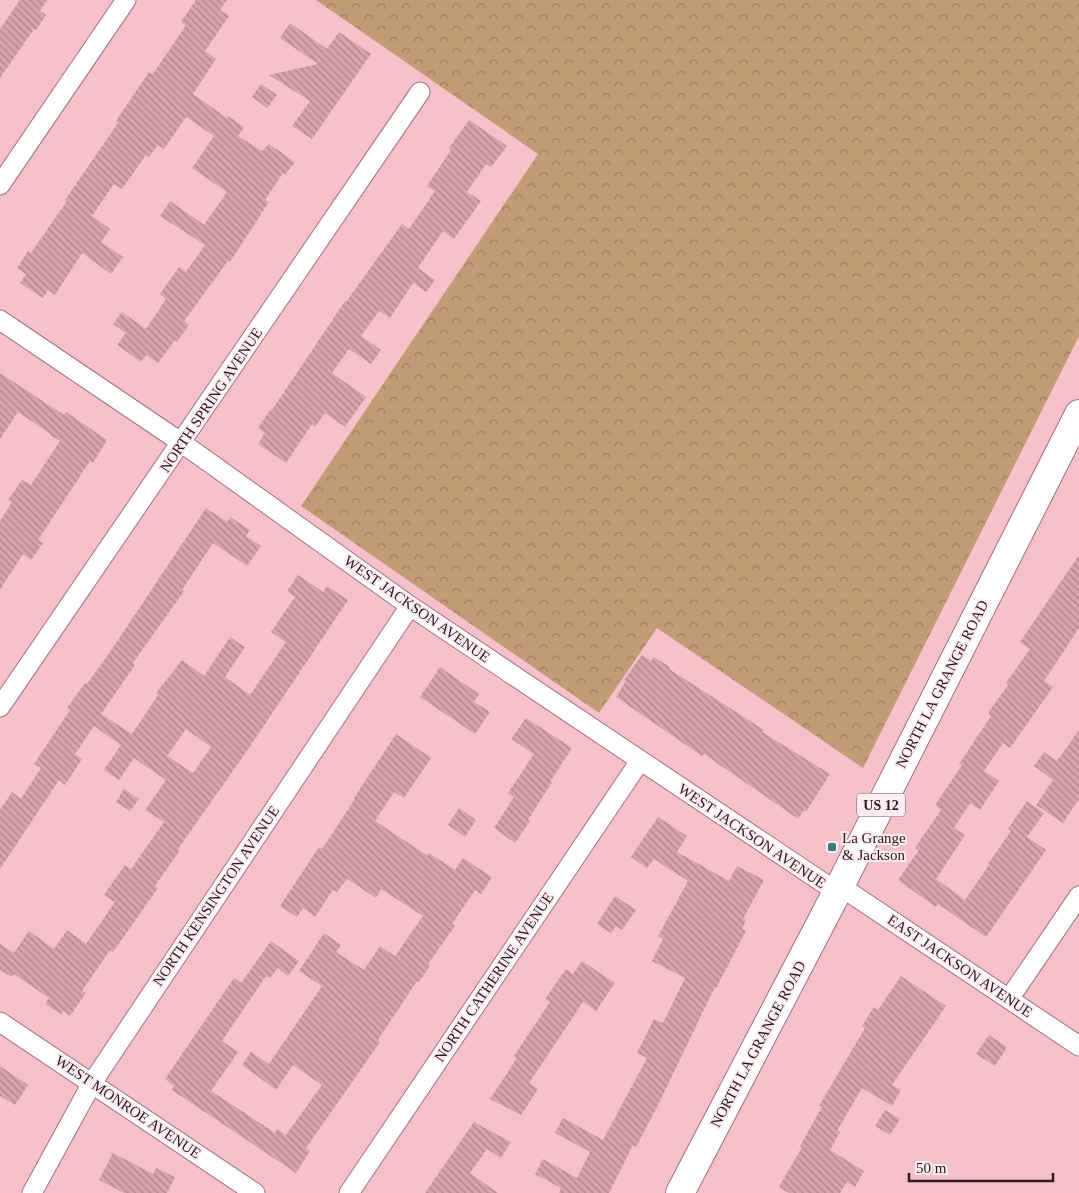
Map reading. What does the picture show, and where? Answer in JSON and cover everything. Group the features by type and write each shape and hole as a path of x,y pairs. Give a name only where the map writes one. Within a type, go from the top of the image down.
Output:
{"main road":[{"name":"NORTH LA GRANGE ROAD","path":"680,1193 839,889 1079,414"}],"street":[{"path":"0,184 126,0"},
{"name":"NORTH SPRING AVENUE","path":"0,707 420,92"},
{"name":"WEST JACKSON AVENUE","path":"0,320 182,443 410,606 640,761 839,889"},
{"name":"NORTH KENSINGTON AVENUE","path":"32,1193 92,1083 410,606"},
{"name":"NORTH CATHERINE AVENUE","path":"349,1193 640,761"},
{"name":"EAST JACKSON AVENUE","path":"839,889 1079,1046"},
{"path":"1009,999 1079,896"},
{"name":"WEST MONROE AVENUE","path":"0,1022 255,1193"}],"green space":[{"path":"316,0 1079,0 1079,336 863,768 657,628 599,713 301,506 538,154"}],"building":[{"path":"20,0 47,0 40,11 46,15 0,78 0,29"},
{"path":"196,0 227,0 220,10 229,16 205,51 216,59 193,94 227,118 228,116 244,127 238,136 262,151 269,144 295,162 285,175 283,173 265,200 269,202 230,262 228,261 184,321 189,325 177,342 175,340 158,363 146,355 141,362 117,345 126,333 113,324 122,312 146,329 166,299 160,294 179,267 186,272 205,245 160,216 170,201 204,225 227,192 192,168 214,136 186,117 164,149 158,145 149,157 146,155 122,189 114,184 92,216 110,229 101,242 123,257 111,274 82,253 55,295 48,290 43,298 20,283 26,274 17,268 28,251 31,253 67,201 65,200 118,123 116,121 149,72 153,74 186,25 181,22"},
{"path":"290,23 327,49 339,32 371,54 312,139 292,126 310,101 269,75 318,64 280,38"},
{"path":"261,84 277,95 267,108 252,97"},
{"path":"469,120 507,146 491,167 486,164 467,192 481,201 454,239 443,231 418,268 435,280 426,292 413,283 390,318 379,311 361,336 381,350 371,364 349,349 332,373 366,397 345,427 325,413 315,427 312,424 286,463 258,444 265,433 258,428 345,301 402,224 409,229 435,191 427,186 451,150 449,148"},
{"path":"0,373 64,415 66,412 107,440 93,463 90,461 38,540 43,543 31,560 23,554 0,590 0,521 12,502 8,500 22,480 31,485 60,441 18,412 0,439"},
{"path":"206,508 227,522 230,517 250,530 246,536 261,546 247,566 213,543 182,590 184,591 133,663 135,665 101,714 132,734 158,695 156,693 182,660 204,676 230,637 245,647 225,677 250,695 286,642 271,632 295,597 287,591 298,575 323,592 327,586 348,600 251,745 178,849 180,850 155,886 158,888 113,952 110,950 82,991 86,993 70,1016 64,1011 61,1014 45,1004 49,998 14,974 12,977 0,970 0,944 14,953 29,931 54,949 67,930 86,944 115,902 104,895 125,865 131,869 164,822 145,810 166,780 134,758 119,780 104,770 121,745 94,726 75,754 82,759 65,785 59,780 0,869 0,810 12,792 21,799 41,768 34,764 70,710 67,708 112,649","holes":["186,729 211,747 193,773 167,756"]},
{"path":"1079,555 1079,628 1044,681 1053,687 1010,748 1003,743 984,771 999,781 980,810 970,803 954,828 965,835 936,879 965,900 1011,831 1008,829 1027,801 1044,813 1027,837 1046,850 986,937 938,904 936,907 898,880 919,850 915,848 941,810 935,805 962,765 959,764 991,716 988,713 1008,685 1006,683 1030,649 1020,642"},
{"path":"642,655 651,661 654,657 670,667 669,669 764,730 762,732 830,774 806,812 804,810 798,819 704,754 702,756 616,697 626,681 624,680"},
{"path":"440,667 479,694 474,702 490,712 475,734 420,697"},
{"path":"526,718 572,748 528,820 530,821 515,843 494,828 514,797 508,793 534,754 511,739"},
{"path":"1079,730 1079,799 1063,823 1036,805 1053,780 1034,766 1044,752 1057,761"},
{"path":"396,734 431,758 404,798 394,792 375,821 428,856 429,853 455,870 463,858 492,877 481,894 475,890 452,924 455,926 428,964 430,966 419,982 417,981 378,1040 380,1042 306,1148 310,1151 296,1173 172,1090 174,1086 165,1079 234,978 241,983 271,941 299,961 288,976 278,968 270,978 266,976 222,1041 238,1052 211,1091 275,1133 277,1129 286,1135 322,1085 293,1065 276,1090 242,1065 251,1052 269,1064 322,986 299,971 324,933 341,945 336,952 364,970 380,946 395,956 423,916 381,889 376,898 347,879 337,892 333,890 315,917 303,908 297,917 280,906 319,847 322,849"},
{"path":"124,789 139,799 130,811 116,802"},
{"path":"459,808 476,820 465,837 448,825"},
{"path":"658,817 687,836 677,852 729,881 737,866 764,880 743,919 746,920 742,929 746,931 715,987 656,1109 636,1147 633,1145 609,1193 559,1193 561,1188 535,1174 543,1159 577,1178 590,1152 555,1133 563,1118 603,1140 647,1058 637,1053 654,1019 663,1023 685,978 652,961 663,939 658,936 688,881 654,859 647,868 631,857"},
{"path":"615,896 636,910 622,930 616,926 611,933 597,924"},
{"path":"582,961 615,983 596,1011 583,1002 529,1083 538,1089 521,1115 490,1099 517,1058 514,1056 550,1002 545,999 566,969 573,974"},
{"path":"901,976 946,1006 892,1085 901,1090 892,1106 862,1088 837,1131 840,1132 830,1150 864,1171 855,1187 847,1182 840,1193 789,1193 779,1187 822,1107 819,1106 865,1028 862,1026 874,1007 878,1010"},
{"path":"989,1035 1007,1047 995,1066 976,1054"},
{"path":"0,1066 28,1085 15,1105 0,1096"},
{"path":"885,1110 900,1119 890,1135 875,1126"},
{"path":"474,1122 511,1142 501,1158 487,1149 470,1173 498,1193 425,1193"},
{"path":"113,1153 153,1174 156,1168 175,1177 167,1193 124,1193 99,1180"}],"place":[{"name":"La Grange & Jackson","path":"832,847"}]}
